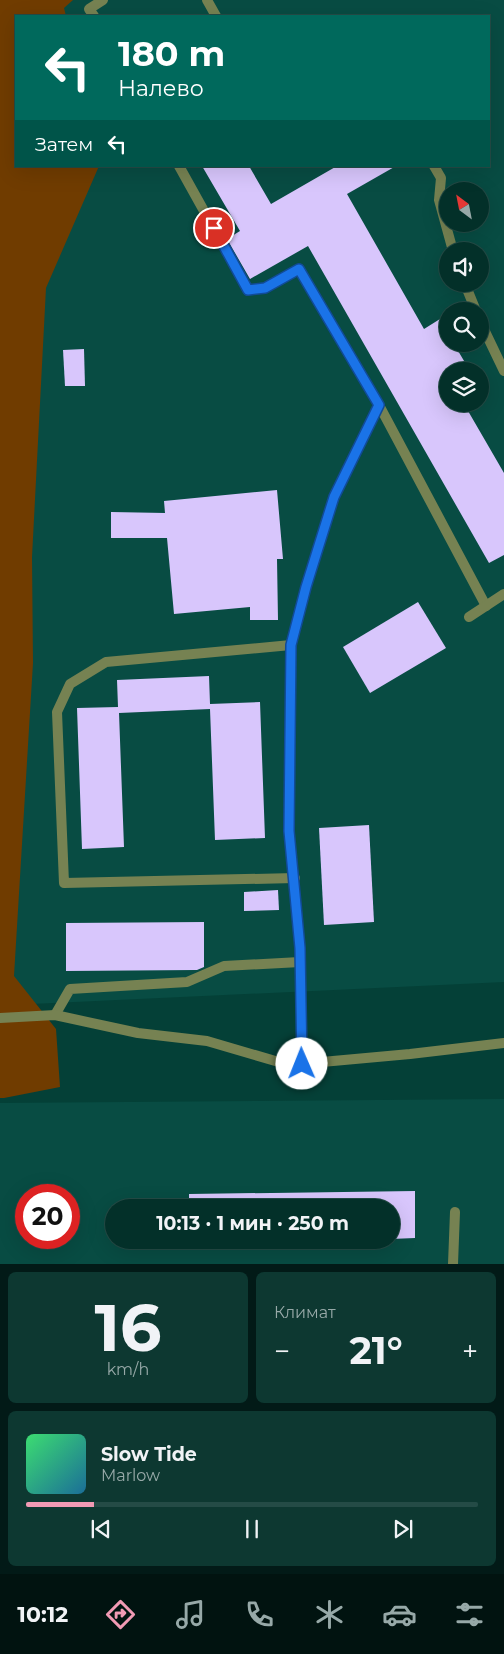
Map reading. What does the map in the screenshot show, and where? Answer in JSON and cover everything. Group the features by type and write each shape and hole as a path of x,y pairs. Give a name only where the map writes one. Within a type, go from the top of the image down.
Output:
{"lane":[{"path":"93,15 89,9 102,0"},
{"path":"206,0 215,15"},
{"path":"180,167 248,290 265,288 299,269 379,405 486,606"},
{"path":"435,167 441,178 439,200 451,242"},
{"path":"489,340 504,371"},
{"path":"302,1064 300,962 295,878 289,831 291,645 306,587 334,497 379,405"},
{"path":"469,617 504,594"},
{"path":"291,645 106,662 70,684 57,712 64,883 295,878"},
{"path":"55,1015 70,989 187,982 224,966 300,962"},
{"path":"0,1018 55,1015 138,1033 207,1041 289,1064 410,1054 504,1043"},
{"path":"453,1264 455,1212"}],"shaded area":[{"path":"0,0 73,0 64,8 66,15 15,15 15,167 99,167 46,288 32,557 33,663 14,976 56,1029 60,1087 0,1098"},
{"path":"25,0 504,0 504,982 10,1005 23,167 490,167 490,15 25,15"},
{"path":"504,1099 504,1264 0,1264 0,1103"}],"building":[{"path":"203,167 250,167 271,204 335,167 394,167 347,194 424,329 439,320 439,352 459,352 465,362 439,362 439,412 469,412 504,473 504,555 489,563 308,246 250,279 227,239 240,231"},
{"path":"84,349 85,386 65,386 63,350"},
{"path":"277,490 283,559 277,559 278,620 250,620 250,607 174,614 167,538 111,538 111,512 165,513 164,501"},
{"path":"418,602 446,648 370,693 343,647"},
{"path":"209,676 210,704 260,702 265,838 215,840 210,709 119,713 124,847 82,849 77,708 118,707 117,680"},
{"path":"369,825 374,922 324,925 319,828"},
{"path":"278,890 279,910 244,911 244,892"},
{"path":"204,922 204,967 197,970 66,971 66,923"},
{"path":"415,1191 415,1238 400,1239 400,1199 189,1199 189,1194"}],"route":[{"path":"214,228 248,290 265,288 299,269 379,405 334,497 306,587 291,645 289,831 295,878 300,948 302,1064"}]}
